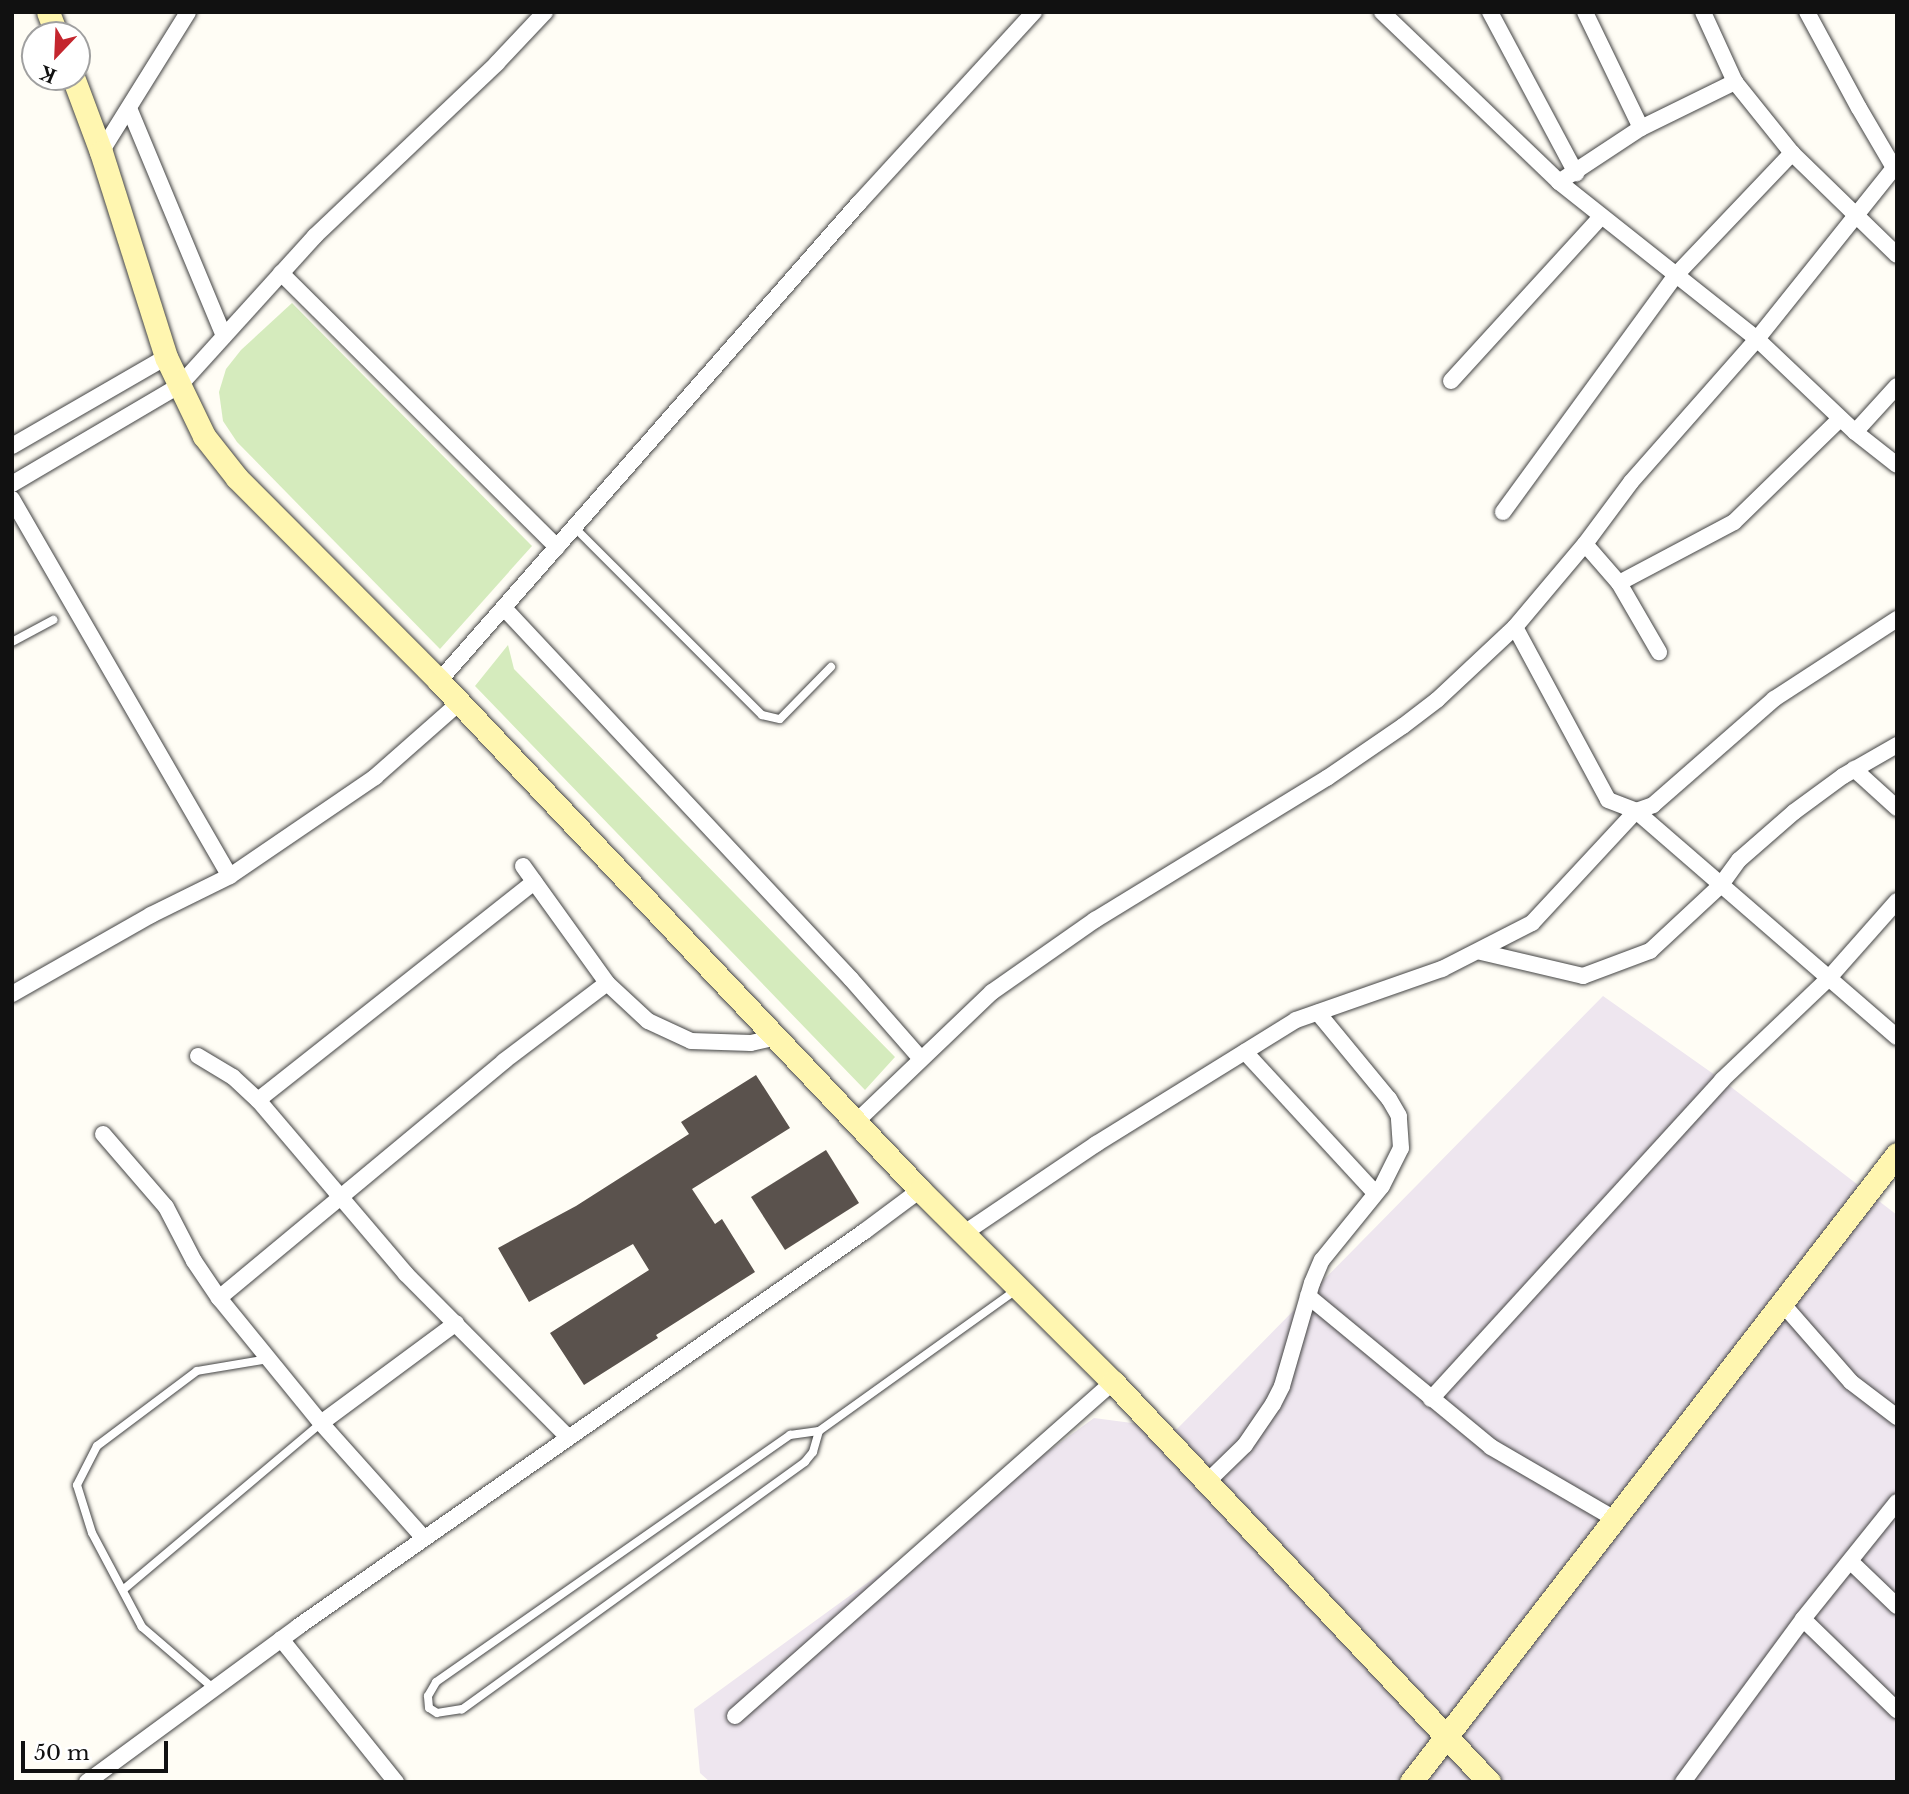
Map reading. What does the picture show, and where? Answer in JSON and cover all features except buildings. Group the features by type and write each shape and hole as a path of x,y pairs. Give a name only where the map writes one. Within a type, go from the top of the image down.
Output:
{"street":[{"path":"102,152 188,12"},
{"path":"12,484 180,385 281,273 545,12"},
{"path":"439,681 850,214 1034,12"},
{"path":"1382,12 1559,182 1757,339 1840,419 1897,465"},
{"path":"1490,12 1576,173"},
{"path":"1585,12 1641,128"},
{"path":"1703,12 1735,82 1792,153 1897,255"},
{"path":"857,1121 992,992 1033,961 1327,778 1403,726 1437,700 1515,627 1585,544 1631,482 1757,339 1854,215 1896,167 1807,12"},
{"path":"1559,182 1641,128 1735,82"},
{"path":"78,91 102,152 166,356 204,436 237,478 460,702 920,1190 1113,1382 1489,1782"},
{"path":"129,108 225,336"},
{"path":"1503,512 1675,275 1792,153"},
{"path":"1451,381 1601,217"},
{"path":"281,273 557,547"},
{"path":"12,446 166,356"},
{"path":"1855,432 1897,386"},
{"path":"1619,583 1734,522 1840,419"},
{"path":"12,499 230,876"},
{"path":"1585,544 1619,583 1659,652"},
{"path":"504,608 851,979 921,1059"},
{"path":"963,1234 1096,1143 1296,1020 1442,969 1481,952 1532,923 1636,811 1653,805 1773,699 1897,619"},
{"path":"1515,627 1608,800 1636,811 1897,1037"},
{"path":"12,994 151,915 230,876 374,777 460,702"},
{"path":"1481,952 1590,975 1650,951 1720,886 1739,860 1785,820 1854,769 1897,745"},
{"path":"1854,769 1897,807"},
{"path":"523,866 607,983 648,1021 691,1041 751,1043 776,1037"},
{"path":"258,1100 534,882"},
{"path":"1431,1399 1721,1080 1828,979 1897,901"},
{"path":"219,1298 504,1061 607,983"},
{"path":"1207,1482 1245,1444 1273,1404 1282,1386 1308,1296 1322,1261 1388,1177 1401,1148 1399,1116 1389,1099 1318,1013"},
{"path":"1245,1052 1375,1193"},
{"path":"198,1056 233,1077 258,1100 405,1274 568,1437"},
{"path":"103,1134 166,1207 194,1261 219,1298 321,1423 424,1538"},
{"path":"1410,1782 1897,1154"},
{"path":"87,1782 281,1639 920,1190"},
{"path":"1308,1296 1491,1447 1523,1468 1614,1518"},
{"path":"1781,1302 1851,1382 1897,1417"},
{"path":"321,1423 456,1324"},
{"path":"735,1716 1113,1382"},
{"path":"1683,1782 1803,1619 1897,1502"},
{"path":"1850,1561 1897,1605"},
{"path":"1803,1619 1897,1710"},
{"path":"281,1639 396,1782"}],"lane":[{"path":"574,527 762,715 780,719 831,667"},
{"path":"12,642 53,620"},
{"path":"819,1431 813,1452 805,1462 462,1710 437,1713 429,1708 428,1696 436,1682 790,1435 819,1431 1017,1289"},
{"path":"213,1688 142,1627 92,1533 77,1485 97,1446 197,1371 269,1359"},
{"path":"124,1589 321,1423"}],"shaded area":[{"path":"1603,996 1722,1080 1897,1215 1897,1782 710,1782 700,1773 694,1709 1094,1418 1177,1429"}],"green space":[{"path":"292,303 532,546 440,649 237,442 223,421 219,392 226,369 241,350"},
{"path":"508,645 514,669 895,1057 865,1090 475,686"}]}
